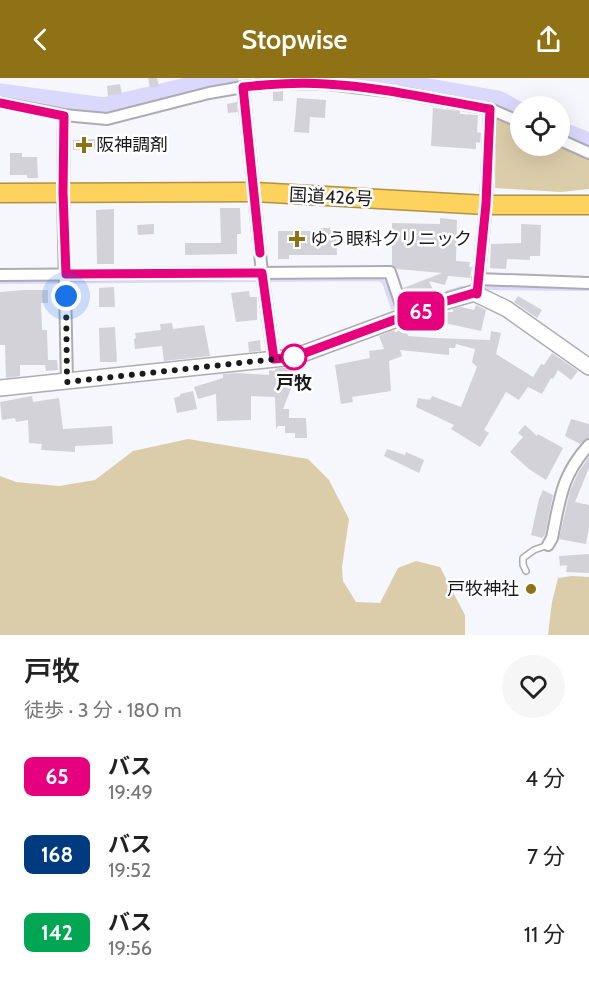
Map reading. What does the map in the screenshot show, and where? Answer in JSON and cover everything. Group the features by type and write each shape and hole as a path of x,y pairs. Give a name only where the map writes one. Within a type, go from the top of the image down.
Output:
{"highway":[{"name":"国道426号","path":"0,193 255,192 486,204 589,205"}],"street":[{"path":"0,103 64,116 107,119 209,93 243,87 282,83 327,84 490,109 510,118"},
{"path":"243,87 262,273 274,359"},
{"path":"0,388 294,357 454,298 474,293 478,287 486,204 490,109"},
{"path":"64,116 63,192 67,382"},
{"path":"570,144 589,153"},
{"path":"0,275 390,272 405,317"},
{"path":"478,287 589,282"},
{"path":"478,287 492,300 589,367"},
{"path":"548,545 552,538 563,483 574,463 589,445"}],"lane":[{"path":"526,571 523,558 534,550 548,545"}],"shaded area":[{"path":"496,118 510,125 510,156 570,156 570,152 589,159 589,189 561,192 495,188"},
{"path":"188,439 308,459 329,480 349,519 342,567 343,581 356,602 380,603 398,568 416,561 440,567 465,615 465,635 0,635 0,476 16,482 59,486 95,480 133,451"},
{"path":"589,577 589,635 548,635 558,578"}],"building":[{"path":"148,78 157,78 159,86 150,88"},
{"path":"120,84 122,94 108,96 107,86"},
{"path":"283,91 283,101 273,101 273,92"},
{"path":"297,98 326,100 325,118 310,117 309,133 294,132"},
{"path":"237,102 238,112 228,113 227,104"},
{"path":"433,108 478,115 477,132 481,133 480,143 476,142 476,149 431,146"},
{"name":"阪神調剤","path":"95,139 95,149 73,150 73,140"},
{"path":"10,153 22,153 22,157 37,157 38,178 27,178 27,175 10,175"},
{"path":"220,208 240,208 241,234 237,234 237,254 185,255 185,243 221,243"},
{"path":"114,209 114,264 97,264 96,210"},
{"path":"440,218 457,220 456,261 470,262 469,267 472,267 470,278 448,276 445,285 429,281 434,292 408,301 403,288 442,273 397,269 392,265 392,223 440,224"},
{"path":"154,224 154,234 138,235 137,225"},
{"path":"521,224 541,225 540,256 530,256 530,260 507,259 506,269 490,268 491,244 521,243"},
{"path":"320,228 336,230 337,255 289,255 289,259 278,259 278,231 320,231"},
{"path":"114,287 115,307 99,307 99,288"},
{"path":"48,290 48,303 41,303 42,330 47,330 48,360 57,360 58,370 46,371 45,365 20,365 20,376 6,378 5,345 0,345 0,292"},
{"path":"249,291 250,297 257,297 257,320 236,322 231,293"},
{"path":"518,296 542,310 537,318 514,302"},
{"path":"476,305 486,310 481,331 440,322 443,312 453,312 453,309 461,307 474,310"},
{"path":"172,323 173,329 204,325 210,356 164,361 162,346 135,349 135,333 161,330 160,324"},
{"path":"115,327 117,362 100,362 99,328"},
{"path":"406,329 408,336 435,338 490,340 491,331 501,333 496,354 533,377 552,353 578,371 571,380 558,370 542,394 528,387 519,400 506,392 484,430 489,433 480,447 451,429 454,425 416,407 418,398 430,400 432,396 461,407 477,367 472,362 475,349 456,344 455,348 449,348 449,355 400,350 402,356 389,361 391,391 352,397 353,402 341,404 335,365 370,358 369,351 384,349 379,336 394,330 395,332"},
{"path":"260,340 261,351 249,352 248,342"},
{"path":"278,368 292,368 292,386 283,409 289,409 289,418 306,418 307,438 295,438 295,433 285,433 285,426 278,426 276,429 275,397 251,396 251,420 217,421 216,394 198,399 194,387 223,378 223,374 269,375 269,370 275,371"},
{"path":"193,391 197,409 177,413 174,398"},
{"path":"32,396 33,402 59,398 63,429 112,426 113,444 75,446 75,452 41,450 42,444 29,443 28,420 16,422 15,418 2,420 0,402"},
{"path":"571,419 589,424 589,438 580,444 565,436"},
{"path":"525,425 537,436 538,434 563,448 546,480 510,452 523,437 518,433"},
{"path":"387,449 405,455 406,452 424,460 419,473 384,456"},
{"path":"589,457 589,468 575,502 589,505 586,544 559,539 570,491 579,471"},
{"path":"543,490 553,495 545,535 542,538 531,535"},
{"path":"589,554 589,573 566,572 567,565 560,566 559,556"}],"waterway":[{"path":"0,94 104,108 228,78"},
{"path":"354,78 498,101 510,108"},
{"path":"570,136 589,143"},
{"path":"0,282 378,279 384,282 393,308 417,304"},
{"path":"447,293 468,288"},
{"path":"479,288 589,289"}],"bus line":[{"name":"65","path":"0,103 64,116 63,192 66,274 262,273 274,359 294,357 440,303 477,294 486,204 490,109 327,84 282,83 243,87 260,253"}],"place":[{"name":"阪神調剤","path":"84,145"},
{"name":"ゆう眼科クリニック","path":"297,239"},
{"name":"戸牧","path":"294,357"},
{"name":"戸牧神社","path":"531,589"}],"route":[{"path":"66,296 67,382 294,357"}]}
